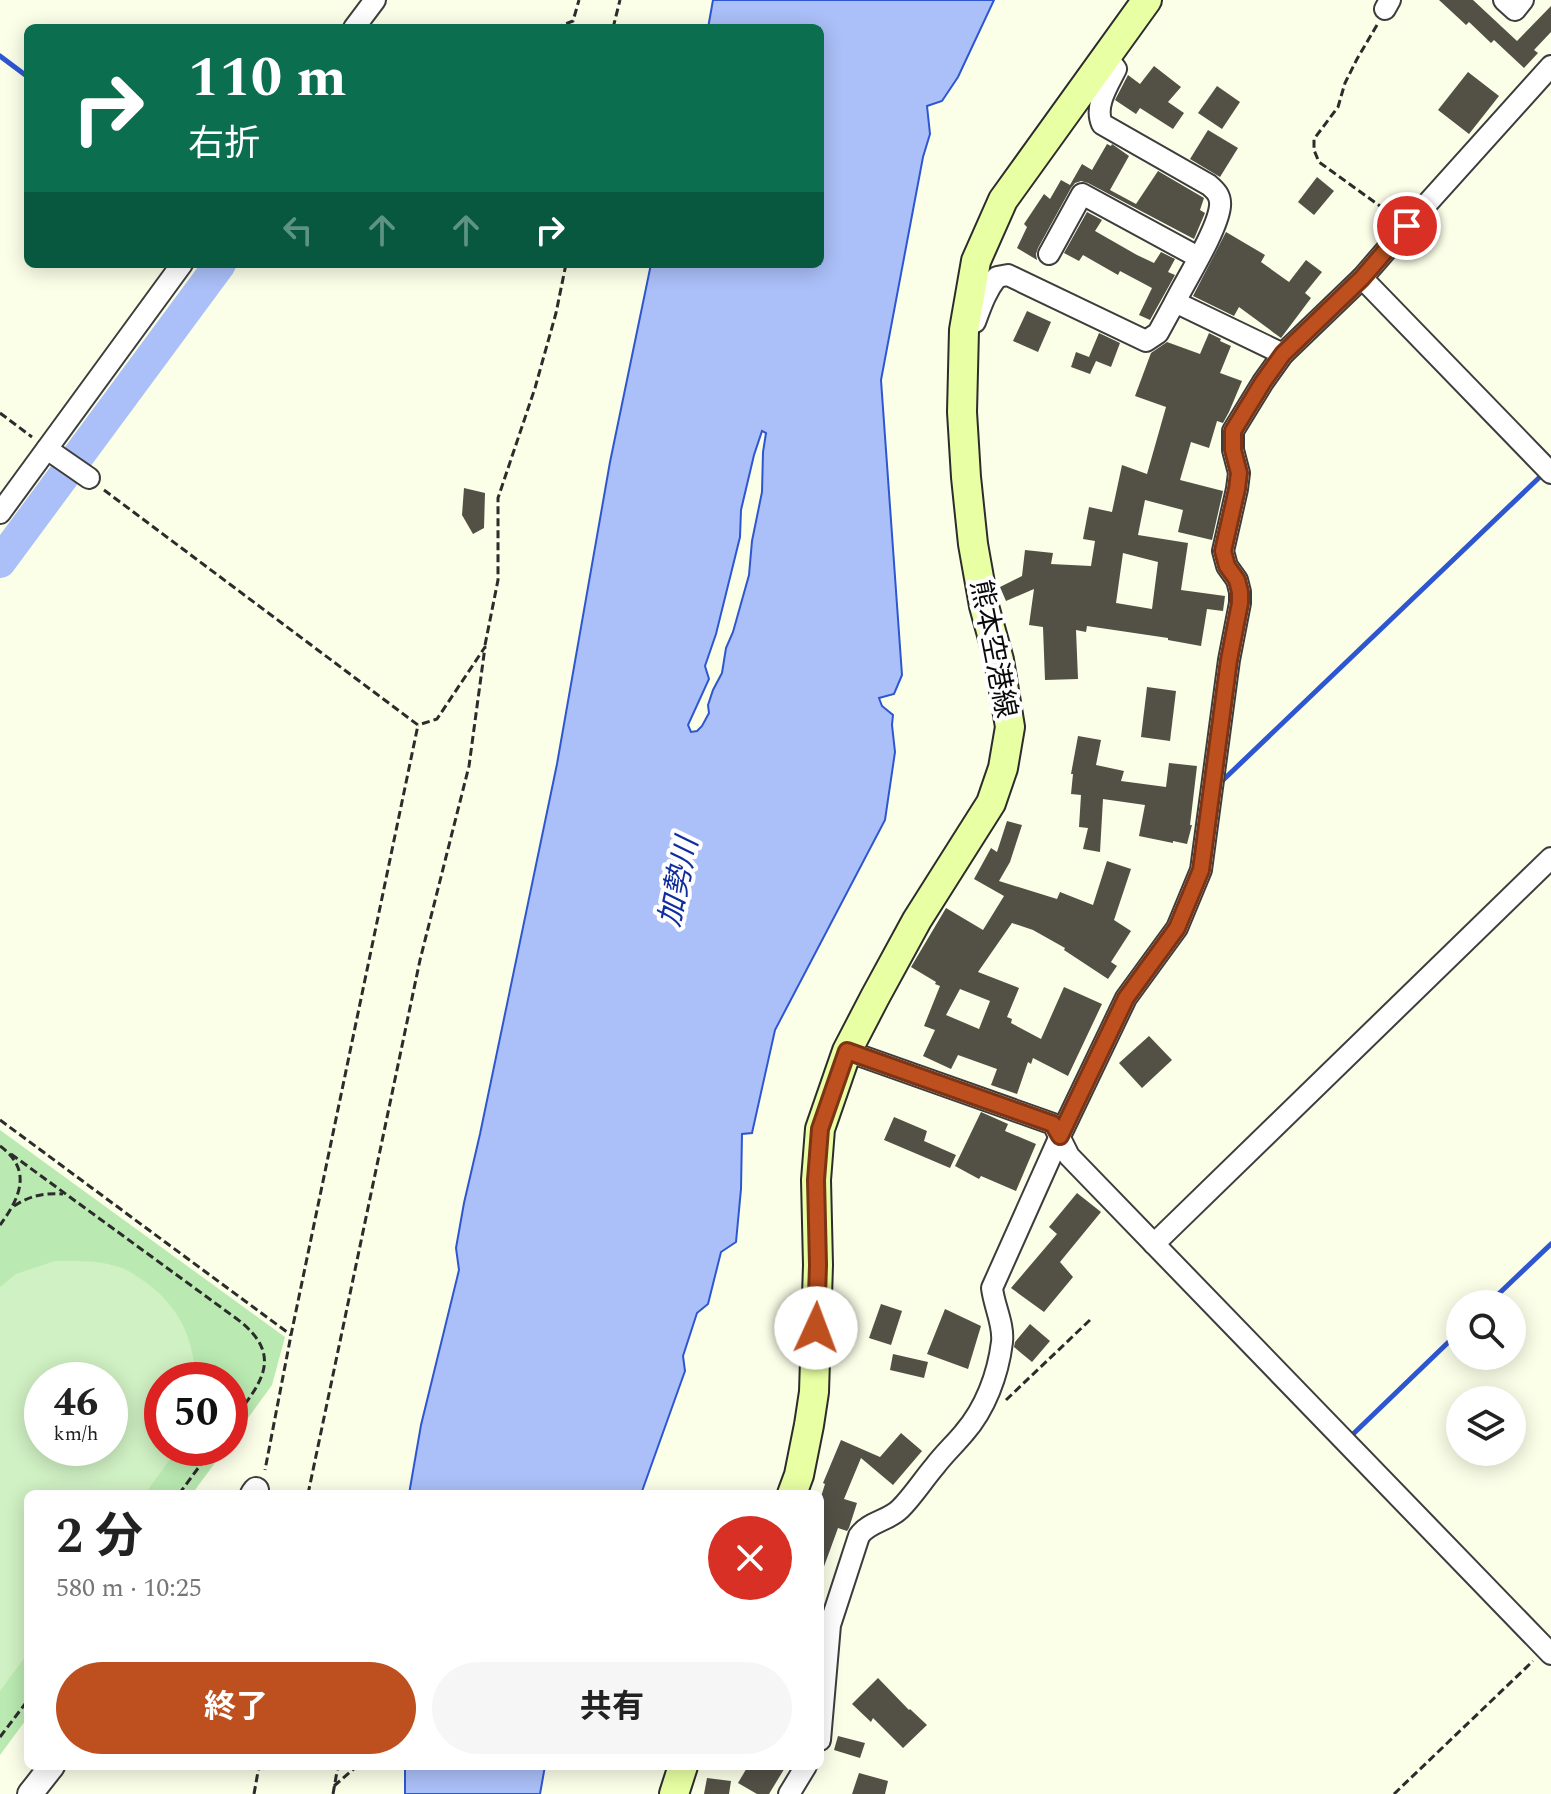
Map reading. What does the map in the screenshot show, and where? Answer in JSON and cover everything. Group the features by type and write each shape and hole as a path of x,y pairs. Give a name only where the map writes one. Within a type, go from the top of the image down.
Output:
{"main road":[{"name":"熊本空港線","path":"793,1490 814,1392 818,1265 816,1180 820,1129 847,1051 917,920 991,803 1003,768 1010,727 999,660 984,606 973,544 962,412 964,330 976,261 1003,200 1147,0"},
{"path":"674,1794 682,1770"}],"street":[{"path":"357,24 375,0"},
{"path":"1504,0 1515,10 1523,0"},
{"path":"964,330 975,325 982,302 997,277 1008,275 1146,341 1158,333 1175,302 1216,222 1221,203 1217,192 1209,185 1102,124 1099,117 1102,100 1116,69 1107,57"},
{"path":"824,1694 830,1625 859,1536 863,1529 894,1515 910,1499 984,1406 1002,1341 1002,1326 992,1288 1126,998 1177,928 1201,870 1229,660 1240,603 1237,580 1227,566 1223,551 1239,473 1233,450 1233,431 1283,354 1362,278 1551,66"},
{"path":"1049,254 1082,194 1198,257"},
{"path":"0,513 50,450 179,268"},
{"path":"1362,278 1551,473"},
{"path":"1175,302 1283,354"},
{"path":"50,450 89,478"},
{"path":"1154,1244 1551,858"},
{"path":"847,1051 1053,1124 1069,1156 1549,1649"},
{"path":"30,1794 49,1770"},
{"path":"789,1794 804,1770"}],"path":[{"path":"565,24 573,21 579,0"},
{"path":"614,24 620,0"},
{"path":"1387,4 1345,83 1338,107 1314,139 1314,150 1319,162 1407,226"},
{"path":"309,1490 420,960 469,766 485,647 498,580 498,498 539,373 565,268"},
{"path":"0,413 50,450"},
{"path":"89,478 418,725"},
{"path":"418,725 437,719 485,647"},
{"path":"255,1490 264,1474 418,725"},
{"path":"0,1120 291,1335"},
{"path":"0,1146 247,1327 258,1339 265,1367 259,1385 248,1400"},
{"path":"0,1225 14,1206 21,1186 20,1171 11,1154"},
{"path":"14,1206 43,1193 64,1194"},
{"path":"984,1406 1005,1401 1091,1319"},
{"path":"182,1490 200,1466"},
{"path":"1394,1794 1549,1649"},
{"path":"0,1737 24,1705"},
{"path":"254,1794 258,1770"},
{"path":"333,1794 337,1770"},
{"path":"334,1786 352,1770"}],"green space":[{"path":"0,1130 285,1337 272,1385 248,1418 248,1362 144,1362 144,1466 213,1466 195,1490 24,1490 24,1722 0,1755"},
{"path":"55,1261 114,1265 152,1287 173,1308 187,1334 194,1362 144,1362 144,1466 165,1466 148,1490 24,1490 24,1658 0,1691 0,1287 16,1274"}],"water":[{"name":"加勢川","path":"713,0 994,0 958,77 942,101 927,106 930,134 881,380 902,675 894,694 879,698 882,706 893,715 895,752 885,820 775,1030 752,1133 742,1134 736,1242 721,1252 708,1304 697,1313 683,1356 685,1371 642,1490 410,1490 421,1425 459,1270 456,1248 464,1203 557,764 610,462 650,268 824,268 824,24 709,24","holes":["762,431 766,433 762,492 749,575 726,648 722,673 708,705 709,713 702,726 691,732 688,725 709,679 705,666 740,537 741,510"]},
{"path":"405,1770 544,1770 540,1794 405,1794"}],"building":[{"path":"1439,0 1473,0 1517,41 1551,6 1551,32 1534,50 1538,53 1524,68 1494,40 1491,43 1469,22 1466,25"},
{"path":"1154,66 1181,87 1168,102 1184,113 1173,129 1140,108 1136,114 1115,100 1128,75 1140,84"},
{"path":"1468,72 1499,96 1469,134 1438,110"},
{"path":"1217,86 1240,102 1222,129 1198,113"},
{"path":"1208,130 1238,148 1220,177 1190,159"},
{"path":"1107,144 1129,156 1110,190 1136,204 1158,171 1204,198 1200,210 1205,213 1194,239 1081,181 1071,188 1038,248 1037,260 1017,248 1027,227 1024,224 1044,194 1050,199 1061,180 1070,185 1082,164 1092,170"},
{"path":"1317,177 1334,191 1314,215 1298,202"},
{"path":"1087,212 1102,220 1095,231 1137,255 1154,263 1161,252 1175,259 1168,272 1175,275 1150,320 1139,315 1152,288 1120,271 1118,275 1083,255 1079,261 1064,253"},
{"path":"1226,232 1265,255 1261,262 1289,282 1306,260 1322,272 1305,293 1311,298 1281,338 1239,307 1234,316 1193,296"},
{"path":"1027,311 1051,322 1038,352 1013,341"},
{"path":"1099,333 1120,343 1111,367 1096,361 1090,374 1071,367 1076,352 1089,357"},
{"path":"1209,333 1221,339 1231,346 1220,373 1242,381 1223,423 1217,421 1209,448 1191,442 1180,480 1223,491 1212,540 1178,532 1183,510 1145,500 1138,535 1188,543 1181,590 1225,596 1223,611 1207,609 1201,646 1087,626 1086,632 1076,630 1078,679 1045,680 1043,627 1029,625 1034,589 1006,601 1000,587 1022,576 1025,550 1053,553 1051,564 1091,566 1095,541 1083,539 1089,507 1112,512 1122,465 1147,474 1166,407 1135,396 1151,353 1167,342 1200,354","holes":["1123,553 1158,562 1152,609 1116,603"]},
{"path":"464,488 485,493 484,528 473,534 462,515"},
{"path":"1147,687 1176,691 1170,741 1141,737"},
{"path":"1078,736 1101,740 1096,765 1124,771 1121,781 1166,787 1169,763 1197,766 1192,825 1187,844 1139,836 1145,805 1103,799 1100,852 1083,849 1088,828 1079,827 1081,795 1071,794"},
{"path":"1007,821 1022,825 1010,862 999,881 1057,899 1060,892 1093,905 1107,861 1131,869 1114,920 1131,931 1111,962 1117,966 1108,979 1065,948 1033,930 1012,923 978,972 1019,988 1007,1017 1012,1019 1011,1023 1041,1039 1064,987 1102,1004 1068,1076 1033,1058 1031,1064 1028,1062 1017,1094 991,1085 997,1069 958,1055 951,1069 923,1056 935,1030 924,1026 940,986 911,967 946,908 983,930 1004,896 974,879 991,848 997,852","holes":["960,989 990,1001 979,1029 946,1015"]},
{"path":"1149,1036 1172,1060 1142,1088 1119,1063"},
{"path":"981,1112 1008,1124 1005,1131 1036,1144 1016,1191 981,1176 979,1179 955,1166"},
{"path":"894,1117 927,1131 924,1141 956,1155 950,1168 884,1140"},
{"path":"1077,1193 1101,1212 1060,1262 1073,1277 1044,1312 1011,1288 1057,1234 1049,1227"},
{"path":"881,1304 902,1311 891,1345 869,1338"},
{"path":"945,1309 981,1326 968,1369 927,1354"},
{"path":"1030,1324 1050,1341 1032,1362 1014,1347"},
{"path":"893,1354 928,1362 924,1378 890,1370"},
{"path":"901,1433 922,1451 893,1485 861,1458 844,1499 857,1503 849,1528 847,1531 838,1528 824,1566 823,1483 841,1440 880,1457"},
{"path":"878,1678 927,1725 903,1748 873,1718 871,1722 852,1704"},
{"path":"838,1736 865,1743 860,1758 834,1750"},
{"path":"746,1770 784,1770 769,1794 757,1794 738,1783"},
{"path":"859,1773 888,1781 885,1794 852,1794"},
{"path":"707,1778 731,1781 729,1794 704,1794"}],"waterway":[{"path":"0,56 24,74"},
{"path":"0,562 217,268"},
{"path":"1220,783 1545,472"},
{"path":"1503,1290 1551,1244"},
{"path":"1350,1437 1446,1344"}],"route":[{"path":"816,1328 816,1180 820,1129 847,1051 1053,1124 1060,1136 1126,998 1177,928 1201,870 1229,660 1240,603 1237,580 1227,566 1223,551 1239,473 1233,450 1233,431 1283,354 1362,278 1407,226"}]}
